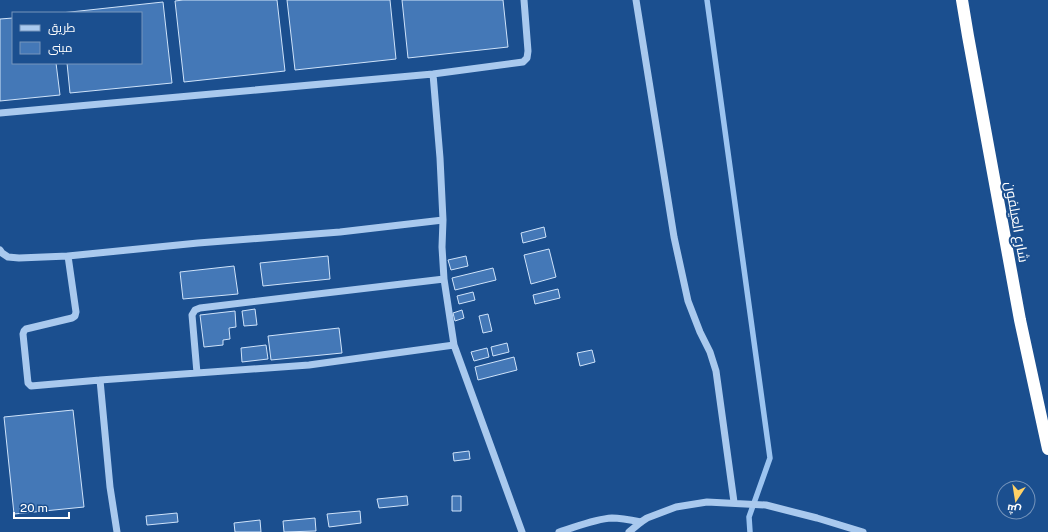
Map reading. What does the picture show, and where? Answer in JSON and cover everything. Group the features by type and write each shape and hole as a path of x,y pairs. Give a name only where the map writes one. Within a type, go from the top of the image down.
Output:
{"highway":[{"name":"شارع العيلفون","path":"962,0 1020,320 1048,449"}],"street":[{"path":"0,113 433,74 523,62 527,58 528,51 524,0"},
{"path":"636,0 674,237 688,301 710,352 716,371 734,502"},
{"path":"433,74 440,158 444,279 454,345 522,532"},
{"path":"0,250 8,257 19,258 68,256 198,243 340,232 443,220"},
{"path":"68,256 76,312 75,316 26,329 24,331 23,334 28,383 31,386 309,365 454,345"},
{"path":"197,373 192,315 195,310 200,308 444,279"},
{"path":"100,380 110,487 117,532"},
{"path":"629,532 647,518 676,507 707,502 734,502 766,505 863,532"},
{"path":"559,532 610,518 641,522"}],"building":[{"path":"277,0 285,71 184,82 175,1"},
{"path":"287,0 390,0 396,59 295,70"},
{"path":"402,0 503,0 508,47 408,58"},
{"path":"163,2 172,83 70,93 67,64 142,64 142,12 70,12"},
{"path":"12,18 12,64 56,64 60,95 0,101 0,19"},
{"path":"544,227 546,237 523,243 521,233"},
{"path":"549,249 556,277 531,284 524,255"},
{"path":"328,256 330,279 263,286 260,263"},
{"path":"466,256 468,266 451,270 448,260"},
{"path":"234,266 238,294 183,299 180,272"},
{"path":"493,268 496,280 455,290 452,278"},
{"path":"558,289 560,298 535,304 533,295"},
{"path":"473,292 475,300 459,304 457,296"},
{"path":"255,309 257,325 244,326 242,311"},
{"path":"462,310 464,318 455,321 453,313"},
{"path":"235,311 236,327 229,328 230,339 223,340 223,345 204,347 200,315"},
{"path":"488,314 492,331 483,333 479,316"},
{"path":"339,328 342,353 271,360 268,336"},
{"path":"507,343 509,352 493,356 491,347"},
{"path":"266,345 268,359 242,362 241,348"},
{"path":"487,348 489,357 474,361 471,352"},
{"path":"592,350 595,362 580,366 577,353"},
{"path":"514,357 517,370 478,380 475,367"},
{"path":"73,410 84,507 14,514 4,417"},
{"path":"469,451 470,459 454,461 453,453"},
{"path":"407,496 408,505 379,508 377,499"},
{"path":"452,496 461,496 461,511 452,511"},
{"path":"360,511 361,523 329,527 327,514"},
{"path":"177,513 178,522 147,525 146,516"},
{"path":"315,518 316,531 284,532 283,521"},
{"path":"260,520 261,532 235,532 234,523"}],"waterway":[{"path":"707,0 770,458 749,517 750,532"}]}
